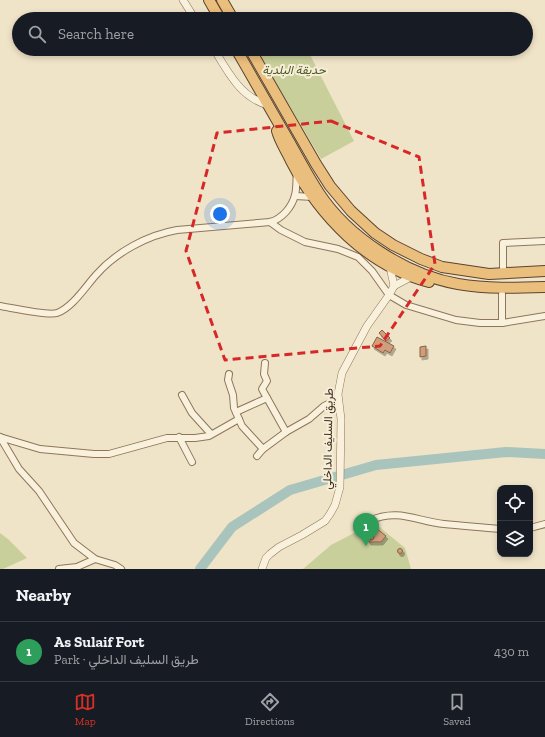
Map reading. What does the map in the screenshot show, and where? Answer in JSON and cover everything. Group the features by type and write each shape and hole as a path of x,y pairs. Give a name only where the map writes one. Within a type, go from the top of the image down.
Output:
{"highway":[{"path":"209,0 216,12"},
{"path":"222,0 229,12"},
{"path":"240,56 319,193 342,221 364,241 400,263 426,275 456,284 503,291"},
{"path":"254,56 330,186 351,211 375,234 421,259 442,267 489,274 545,271"},
{"path":"270,109 278,135 297,172 313,197 334,224 348,237 390,267 411,277 456,288 503,291 545,287"}],"street":[{"path":"183,0 191,12"},
{"path":"218,56 232,78 245,92 255,101 270,109"},
{"path":"0,306 47,314 59,312 75,299 110,261 146,239 177,230 270,222 277,220 283,215 295,196 297,172"},
{"path":"295,196 313,197"},
{"path":"270,222 281,230 304,242 338,249 358,257 372,271 389,295 406,305 456,320 480,323 502,323 545,316"},
{"path":"503,268 503,243 545,241"},
{"path":"390,267 394,286 411,277"},
{"name":"طريق السليف الداخلي","path":"262,569 266,558 270,554 278,547 325,521 335,505 340,487 341,420 338,399 339,381 346,364 368,326 394,286"},
{"path":"502,323 503,291"},
{"path":"265,363 264,374 267,381 262,389 286,432"},
{"path":"229,374 228,380 236,412 242,426 263,450"},
{"path":"182,395 192,413 211,434"},
{"path":"236,412 267,398"},
{"path":"257,456 286,432 308,419 324,406 338,399"},
{"path":"0,437 40,449 108,454 168,438 195,438 211,434 239,419"},
{"path":"0,437 19,469 39,491 74,543 95,559 115,564 121,569"},
{"path":"179,437 192,462"},
{"path":"369,521 389,515 404,516 443,524 497,529"},
{"path":"533,527 545,524"},
{"path":"59,569 76,567 95,559"}],"highlighted area":[{"path":"331,121 419,157 435,264 380,346 225,360 186,251 217,133"}],"green space":[{"name":"حديقة البلدية","path":"260,56 311,56 354,141 321,159"},
{"path":"377,525 405,548 411,569 303,569 331,545 356,532 362,534"},
{"path":"0,533 8,539 27,558 0,569"}],"building":[{"path":"382,330 390,338 386,341 379,333"},
{"path":"377,337 394,346 390,353 385,350 383,353 372,346"},
{"path":"426,346 426,356 420,357 420,347"},
{"path":"376,528 386,536 381,542 369,542 365,536"},
{"path":"371,534 374,537 371,540 368,537"},
{"path":"400,548 403,551 400,554 397,551"}],"waterway":[{"path":"200,569 232,527 290,490 376,465 506,452 545,454"}],"place":[{"name":"As Sulaif Fort","path":"366,546"}]}
